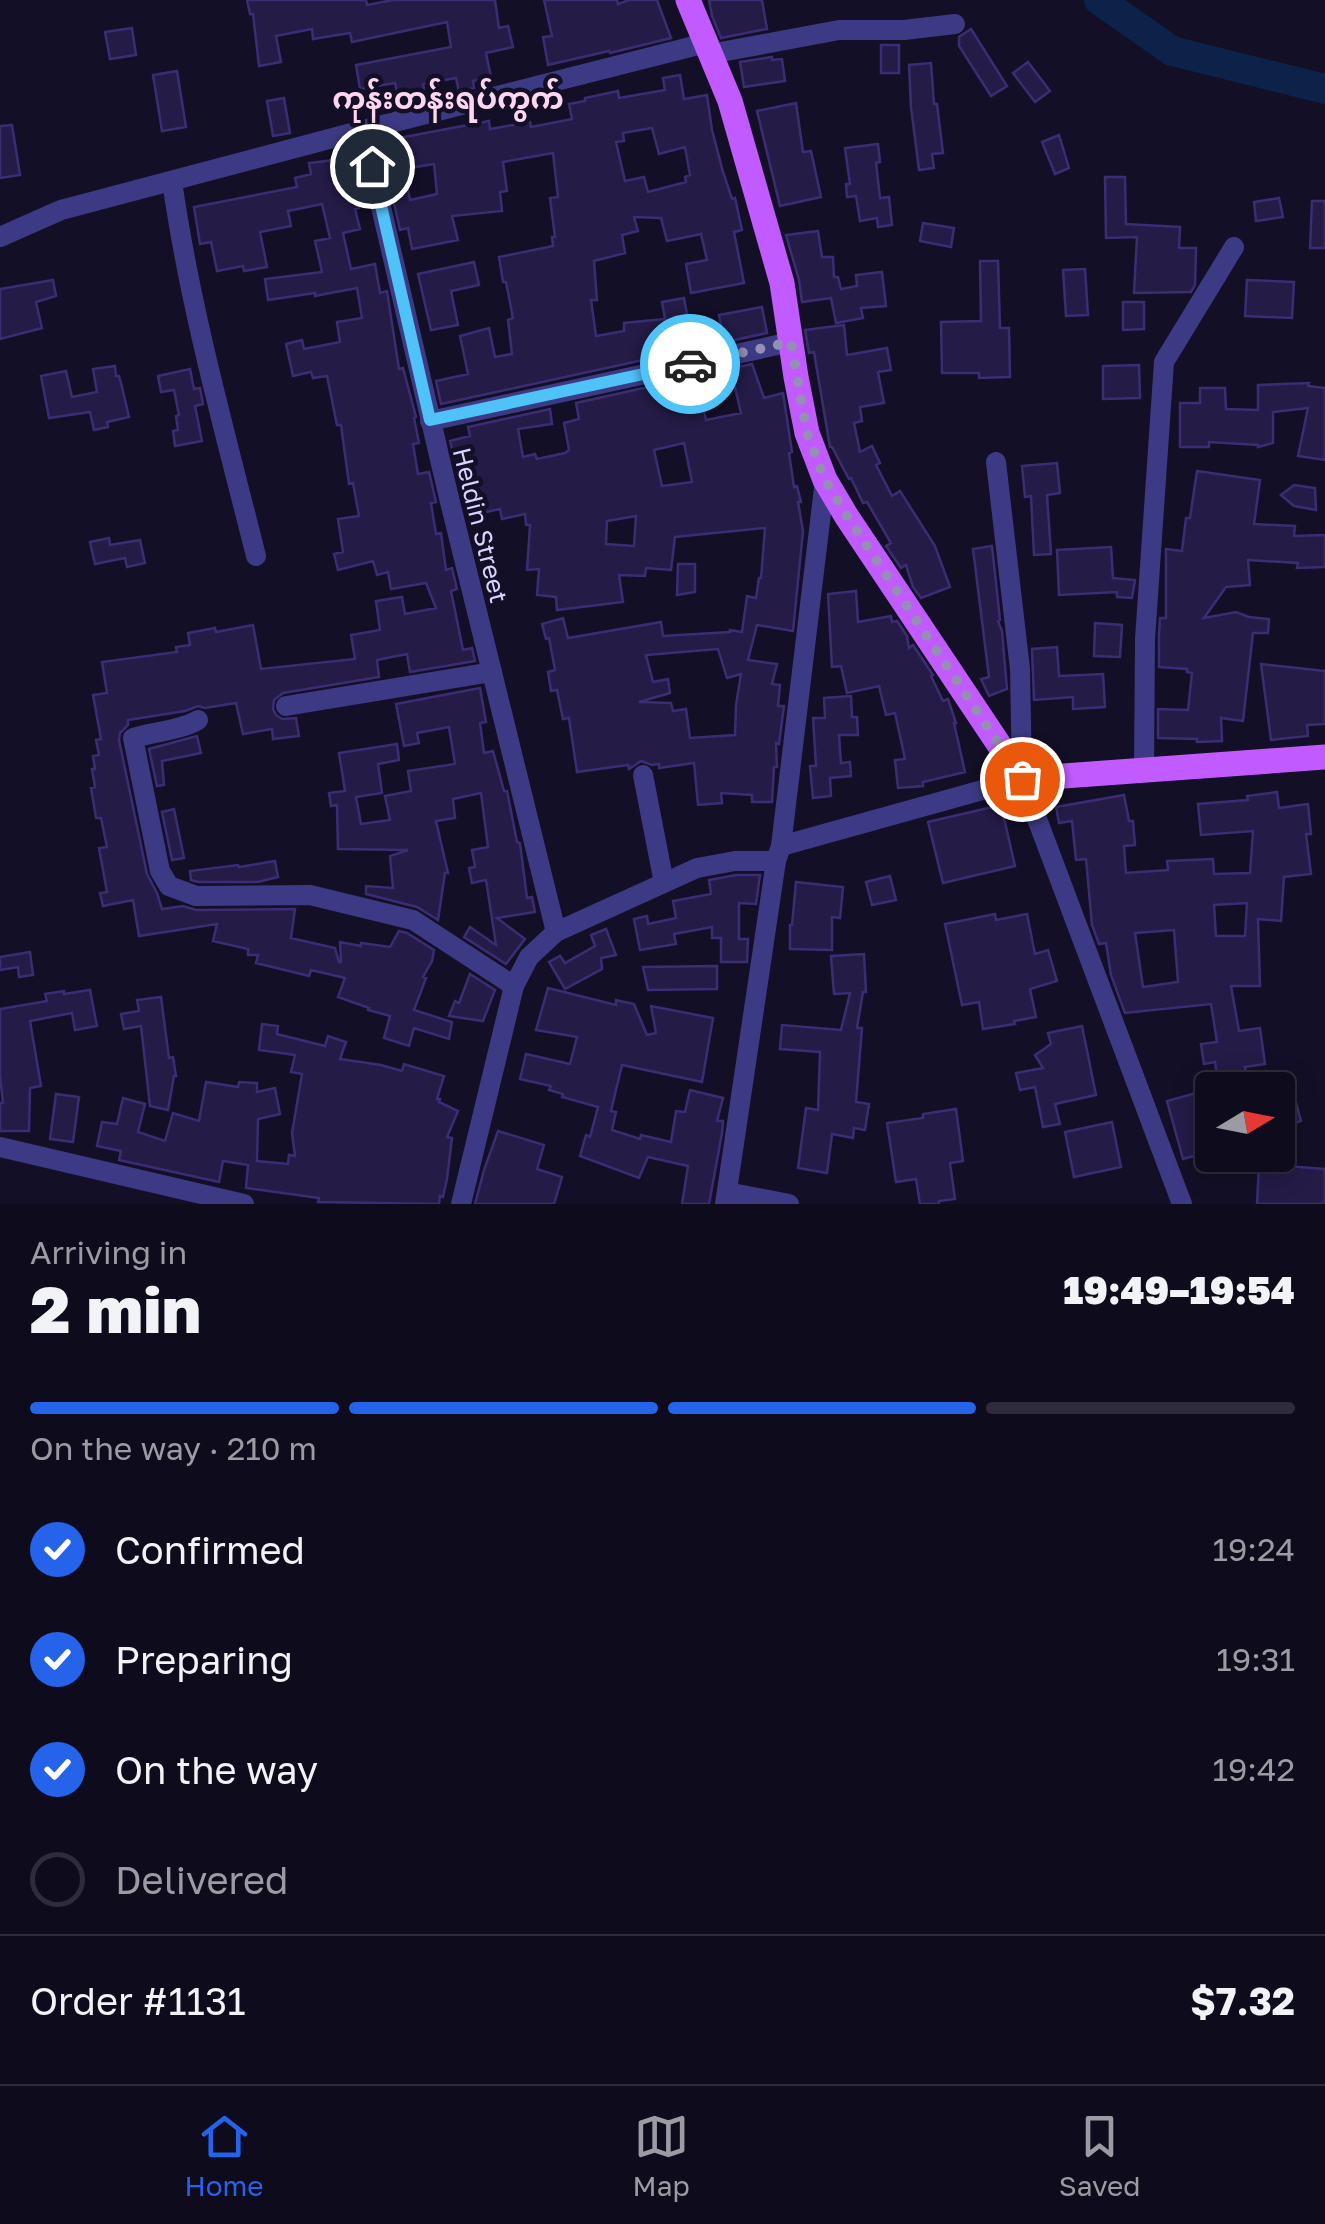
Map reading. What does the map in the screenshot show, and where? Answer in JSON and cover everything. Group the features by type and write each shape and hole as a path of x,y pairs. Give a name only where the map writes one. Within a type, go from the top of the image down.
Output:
{"main road":[{"path":"688,0 730,101 782,283 807,433 825,480 1022,779 1325,757"}],"street":[{"path":"0,237 61,210 363,130 708,49 839,30 904,30 955,24"},
{"name":"Heldin Street","path":"363,130 556,932"},
{"path":"172,181 180,241 202,342 256,556"},
{"path":"1144,770 1145,639 1164,362 1234,247"},
{"path":"430,420 791,342"},
{"path":"996,462 1020,669 1022,779 1182,1204"},
{"path":"789,1204 726,1198 778,854 825,480"},
{"path":"286,706 492,672"},
{"path":"198,720 188,726 133,738 160,871 169,886 196,896 310,896 414,920 514,986"},
{"path":"643,775 664,882"},
{"path":"461,1204 514,986 530,957 556,932 697,868 778,854 1022,779"},
{"path":"0,1147 244,1204"}],"building":[{"path":"247,0 366,0 367,5 393,0 495,0 499,28 508,26 513,47 486,53 491,77 473,81 474,88 459,92 456,78 423,84 426,100 400,106 395,83 360,89 356,65 451,47 447,22 352,42 350,33 313,39 312,29 276,36 281,62 259,66 253,14"},
{"path":"544,0 617,0 618,4 657,0 671,38 548,65 543,37 552,36"},
{"path":"709,0 762,0 767,29 721,38"},
{"path":"132,28 136,55 110,59 105,32"},
{"path":"971,29 1007,86 991,96 959,46 959,37"},
{"path":"881,45 899,45 899,73 881,73"},
{"path":"782,59 785,81 744,87 740,62"},
{"path":"1028,62 1050,91 1035,102 1013,73"},
{"path":"931,63 943,153 932,154 934,168 919,170 909,65"},
{"path":"177,71 186,127 162,131 153,75"},
{"path":"680,75 684,99 707,95 712,130 742,230 734,232 744,283 691,293 686,264 707,260 701,234 667,241 661,218 634,217 638,231 622,235 625,253 594,261 597,300 591,300 596,336 624,331 624,323 665,319 662,302 684,298 691,337 722,332 719,315 762,307 767,333 441,404 436,381 468,374 460,336 489,328 495,357 512,354 508,320 513,318 499,257 553,246 550,198 558,197 553,153 503,162 507,191 500,192 502,211 452,216 458,240 412,249 408,228 400,230 382,149 401,147 399,138 489,121 490,129 572,119 569,104 618,91 619,98 665,90 663,78","holes":["652,128 659,154 685,147 690,175 685,177 686,182 648,192 644,177 625,181 616,142 624,141 623,133","434,164 437,194 410,200 404,169"]},
{"path":"284,98 290,133 273,136 267,101"},
{"path":"796,103 803,152 811,151 821,197 780,206 757,111"},
{"path":"12,125 20,175 0,178 0,126"},
{"path":"1059,135 1069,168 1055,174 1042,142"},
{"path":"878,144 880,198 889,197 892,225 878,227 877,218 860,221 856,196 847,197 846,184 850,184 845,148"},
{"path":"351,158 360,229 343,233 351,269 375,264 380,293 387,291 399,369 403,368 416,417 419,443 413,444 418,474 429,472 436,502 431,503 436,534 441,533 446,570 452,568 457,589 451,591 463,650 472,648 475,661 410,672 407,654 377,660 379,677 283,693 274,700 273,709 282,719 296,718 299,736 273,739 272,729 243,734 236,703 128,720 119,740 147,874 162,909 295,909 291,938 335,948 339,962 340,942 390,947 399,931 407,933 434,950 414,1010 452,1022 449,1039 414,1028 409,1046 384,1038 390,1016 338,997 345,978 311,970 309,976 256,963 258,955 248,955 248,949 213,941 217,924 139,936 133,900 103,906 100,893 107,892 99,848 107,847 101,818 96,818 91,788 95,787 93,756 99,755 96,740 101,739 93,695 107,693 102,662 177,652 176,647 190,645 188,633 253,625 261,669 355,659 351,635 380,630 376,601 402,597 405,614 436,608 426,583 391,589 388,572 377,575 373,561 338,570 334,554 343,552 338,519 359,516 353,483 349,484 341,425 337,425 327,376 313,378 311,372 293,376 286,344 302,340 304,349 340,342 337,322 362,318 357,288 268,300 265,279 322,272 315,241 330,238 322,204 288,211 291,226 260,232 267,267 217,271 211,242 200,244 194,207 297,187 295,178 311,174 309,163"},
{"path":"1105,177 1125,177 1126,224 1180,227 1179,248 1196,248 1195,285 1191,292 1134,293 1137,237 1106,238"},
{"path":"1279,198 1283,217 1256,221 1254,202"},
{"path":"1312,201 1325,201 1325,248 1310,248"},
{"path":"923,223 954,228 951,247 920,241"},
{"path":"818,231 822,257 833,257 834,277 838,277 841,289 857,286 856,275 882,272 886,306 861,308 863,318 836,323 831,298 802,302 786,235"},
{"path":"980,261 998,261 1000,328 1009,328 1010,377 942,373 941,322 981,321"},
{"path":"474,262 479,285 451,291 458,325 431,330 418,274"},
{"path":"1085,269 1088,315 1066,316 1063,270"},
{"path":"53,280 56,296 36,302 42,328 0,339 0,289"},
{"path":"1247,280 1294,282 1292,318 1245,316"},
{"path":"1123,302 1144,302 1144,329 1123,330"},
{"path":"844,325 847,355 887,348 891,370 878,372 884,403 860,407 862,421 854,423 860,452 872,446 880,463 876,465 892,496 900,491 935,546 950,587 921,598 906,565 901,568 886,546 891,543 830,447 814,352 809,353 805,330"},
{"path":"752,364 764,398 783,393 803,531 793,631 757,625 748,660 777,664 772,684 780,685 778,706 784,706 779,744 776,743 772,802 752,802 752,795 721,793 722,803 698,805 694,763 659,768 659,764 641,761 629,769 628,765 577,772 569,718 563,719 557,690 551,691 548,672 555,670 542,624 563,618 568,638 661,622 663,636 742,632 747,596 756,598 761,578 765,528 675,537 671,570 646,568 645,576 619,575 623,602 557,610 556,597 537,595 539,569 527,570 530,525 526,525 525,514 502,519 500,509 468,516 450,441 470,436 468,427 550,409 552,424 518,429 523,457 535,454 537,459 565,453 569,450 564,423 579,419 576,403","holes":["733,379 741,413 706,420 699,387","684,443 692,482 662,486 654,450","636,516 634,546 606,544 607,521","718,649 727,678 741,674 735,735 690,738 686,709 673,711 671,703 639,702 670,693 668,679 653,682 646,655"]},
{"path":"1139,365 1140,398 1103,399 1103,366"},
{"path":"115,366 129,417 94,430 90,412 49,418 41,376 66,371 72,397 97,392 93,369"},
{"path":"190,369 194,389 200,388 203,404 195,406 202,441 175,446 173,431 178,430 179,415 174,390 161,392 158,376"},
{"path":"1309,383 1308,386 1325,388 1325,460 1298,456 1308,408 1273,412 1273,443 1258,447 1209,442 1209,447 1180,447 1180,403 1200,403 1200,388 1225,388 1226,409 1258,410 1258,385"},
{"path":"1057,463 1060,493 1047,495 1051,554 1034,555 1031,496 1025,497 1022,466"},
{"path":"1197,471 1260,480 1254,524 1295,526 1294,536 1325,535 1325,567 1297,568 1298,563 1248,560 1250,585 1226,587 1204,618 1236,612 1269,619 1268,633 1253,633 1243,721 1221,718 1222,741 1158,738 1158,709 1188,710 1192,673 1187,669 1159,667 1159,634 1160,618 1166,618 1166,549 1182,551"},
{"path":"1294,485 1315,488 1316,510 1294,506 1281,495"},
{"path":"109,538 110,545 140,540 145,563 127,567 125,558 95,564 90,542"},
{"path":"992,546 1007,689 989,696 981,679 989,677 973,549"},
{"path":"1111,547 1113,578 1135,580 1132,598 1117,597 1117,592 1059,595 1057,550"},
{"path":"678,564 695,564 695,592 677,595"},
{"path":"856,591 858,622 891,616 892,622 897,621 907,636 909,648 913,645 933,675 943,701 948,699 965,772 923,782 923,786 898,788 895,760 905,759 895,713 886,715 879,686 847,693 841,666 832,667 828,594"},
{"path":"1095,623 1122,625 1120,657 1094,656"},
{"path":"1057,647 1059,676 1103,674 1105,707 1073,709 1073,697 1034,700 1032,649"},
{"path":"1261,664 1325,671 1325,724 1307,725 1308,736 1271,740"},
{"path":"480,688 486,722 480,723 484,753 493,751 507,791 520,843 527,898 532,897 535,912 497,918 525,939 506,964 464,937 470,927 496,945 486,880 472,883 469,868 475,867 472,850 488,847 481,793 453,799 455,818 436,821 448,873 438,920 417,907 366,894 366,886 393,888 390,856 408,850 338,849 337,805 331,806 329,793 345,791 339,753 397,744 399,760 378,764 382,793 356,797 361,824 390,820 385,796 411,791 408,771 455,764 449,727 417,733 419,743 404,746 396,704"},
{"path":"851,696 858,735 839,735 841,763 850,762 851,776 830,778 831,796 813,798 813,718 825,718 824,698"},
{"path":"197,736 201,753 162,761 164,785 157,786 149,749"},
{"path":"1277,792 1279,808 1308,804 1311,834 1306,834 1311,874 1284,877 1281,921 1258,919 1260,986 1231,986 1239,1031 1260,1028 1265,1064 1245,1067 1246,1072 1216,1072 1215,1062 1204,1064 1201,1044 1217,1042 1211,1004 1125,1013 1111,975 1106,943 1099,944 1092,925 1086,859 1076,860 1072,821 1059,823 1056,807 1124,795 1129,821 1133,821 1135,845 1124,846 1126,873 1168,870 1167,861 1213,859 1214,874 1250,873 1253,831 1201,835 1198,804 1248,800 1247,796","holes":["1247,903 1245,936 1216,936 1214,905","1174,930 1178,982 1143,987 1135,933"]},
{"path":"1001,805 1015,866 943,883 928,822"},
{"path":"174,809 184,858 172,860 162,812"},
{"path":"275,861 278,877 258,882 191,880 190,871"},
{"path":"760,875 756,904 739,903 739,939 748,939 747,962 721,962 721,938 712,938 712,927 674,934 676,944 640,950 634,919 647,916 648,924 676,918 673,901 711,894 709,880"},
{"path":"890,876 896,900 872,905 866,882"},
{"path":"796,882 843,887 840,918 832,917 832,950 790,949"},
{"path":"995,914 996,920 1027,914 1035,954 1048,950 1057,981 1030,989 1036,1017 983,1029 979,1002 962,1005 945,924"},
{"path":"606,929 616,955 601,958 602,969 565,989 549,962 560,956 565,963 595,946 591,935"},
{"path":"30,952 33,975 19,977 18,967 0,970 0,957"},
{"path":"864,954 866,992 857,1028 862,1028 856,1102 869,1104 865,1130 854,1128 853,1138 832,1134 827,1173 798,1168 806,1108 818,1110 820,1052 780,1049 782,1025 841,1030 850,993 834,994 831,956"},
{"path":"717,966 717,989 648,990 643,967"},
{"path":"470,974 495,990 483,1021 449,1016 455,1001 459,1003"},
{"path":"548,988 616,1005 616,1000 634,1004 647,1035 656,1033 651,1006 713,1018 702,1082 622,1065 611,1111 616,1112 612,1130 640,1139 641,1135 671,1142 676,1111 685,1112 690,1090 723,1098 717,1121 723,1121 722,1133 709,1204 682,1204 688,1166 648,1157 639,1178 580,1156 598,1107 562,1097 563,1094 549,1090 551,1086 520,1079 526,1054 570,1064 577,1037 536,1030"},
{"path":"90,990 97,1026 75,1030 72,1013 30,1021 41,1086 30,1088 29,1131 0,1131 0,1009 47,1001 45,994"},
{"path":"161,997 169,1058 173,1057 176,1076 168,1110 150,1106 141,1026 124,1029 121,1014 139,1011 137,1000"},
{"path":"262,1024 278,1026 277,1034 325,1046 328,1036 346,1042 340,1059 402,1071 404,1064 444,1076 437,1099 458,1111 447,1137 452,1138 447,1179 439,1204 318,1202 319,1198 246,1188 248,1165 223,1161 219,1182 119,1160 121,1151 97,1146 102,1122 117,1124 123,1098 145,1104 138,1132 165,1141 173,1113 199,1121 206,1082 238,1087 239,1082 257,1083 257,1092 275,1088 280,1114 258,1119 257,1161 288,1164 289,1155 295,1156 292,1133 302,1074 291,1072 295,1055 259,1050"},
{"path":"1082,1026 1096,1095 1055,1104 1060,1124 1043,1127 1035,1087 1020,1090 1016,1073 1043,1068 1035,1055 1051,1044 1048,1033"},
{"path":"1195,1093 1195,1156 1183,1159 1167,1101"},
{"path":"56,1094 79,1097 73,1142 50,1139"},
{"path":"1295,1099 1301,1121 1295,1123"},
{"path":"956,1109 963,1161 950,1163 955,1199 920,1204 916,1179 896,1182 887,1123"},
{"path":"1112,1122 1121,1167 1074,1177 1065,1132"},
{"path":"498,1131 544,1145 537,1169 562,1177 554,1204 475,1204"},
{"path":"1295,1167 1325,1169 1325,1204 1257,1204 1259,1172 1295,1172"}],"waterway":[{"path":"1099,0 1172,51 1325,89"}],"way so far":[{"path":"690,364 791,342 807,433 825,480 1022,779"}],"district":[{"name":"ကုန်းတန်းရပ်ကွက်","path":"448,98"}],"route":[{"path":"372,166 430,420 690,364"}]}
